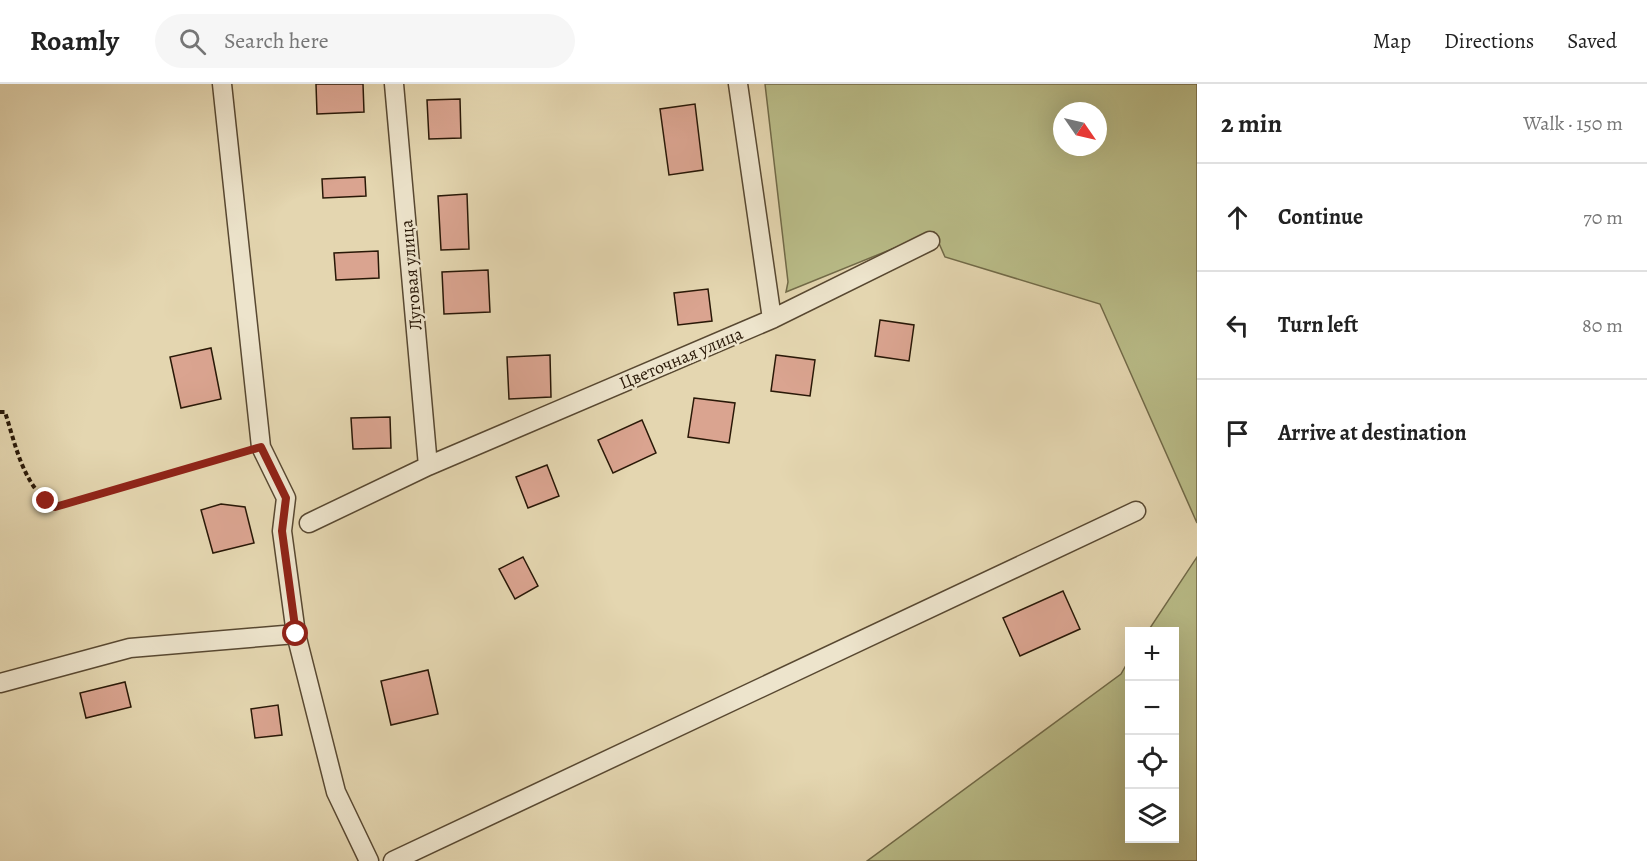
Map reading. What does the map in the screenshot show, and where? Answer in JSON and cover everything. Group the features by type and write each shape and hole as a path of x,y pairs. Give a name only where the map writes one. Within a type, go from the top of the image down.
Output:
{"lane":[{"path":"222,84 261,447 286,498 282,531 296,634 336,792 369,861"},
{"name":"Луговая улица","path":"394,84 428,466"},
{"path":"738,84 772,319"},
{"name":"Цветочная улица","path":"309,523 428,466 772,319 930,240"},
{"path":"393,861 1136,511"},
{"path":"0,683 130,648 296,634"}],"path":[{"path":"0,412 5,412 27,479 46,501 55,507 261,447"}],"green space":[{"path":"765,84 1197,84 1197,523 1100,304 945,257 934,232 786,292 788,282"},
{"path":"1197,557 1197,861 867,861 1121,674 1125,667 1125,843 1179,843 1179,627 1151,627"}],"building":[{"path":"316,84 363,84 364,112 317,114"},
{"path":"460,99 461,138 429,139 427,100"},
{"path":"695,104 703,170 669,175 660,109"},
{"path":"365,177 366,196 323,198 322,179"},
{"path":"467,194 469,249 441,250 438,196"},
{"path":"378,251 379,278 336,280 334,253"},
{"path":"488,270 490,312 444,314 442,272"},
{"path":"708,289 712,321 678,325 674,293"},
{"path":"880,320 914,325 909,361 875,356"},
{"path":"211,348 221,399 181,408 170,357"},
{"path":"550,355 551,397 509,399 507,357"},
{"path":"776,355 815,360 810,396 771,391"},
{"path":"694,398 735,403 729,443 688,437"},
{"path":"390,417 391,448 353,449 351,418"},
{"path":"642,420 656,453 613,473 598,440"},
{"path":"547,465 559,496 528,508 516,477"},
{"path":"221,504 245,507 254,543 213,553 201,510"},
{"path":"523,557 538,586 515,599 499,569"},
{"path":"1063,591 1080,629 1020,656 1003,618"},
{"path":"428,670 438,714 391,725 381,681"},
{"path":"125,682 131,707 86,718 80,693"},
{"path":"278,705 282,735 255,738 251,709"}],"route":[{"path":"46,501 55,507 261,447 286,498 282,531 296,634"}]}
